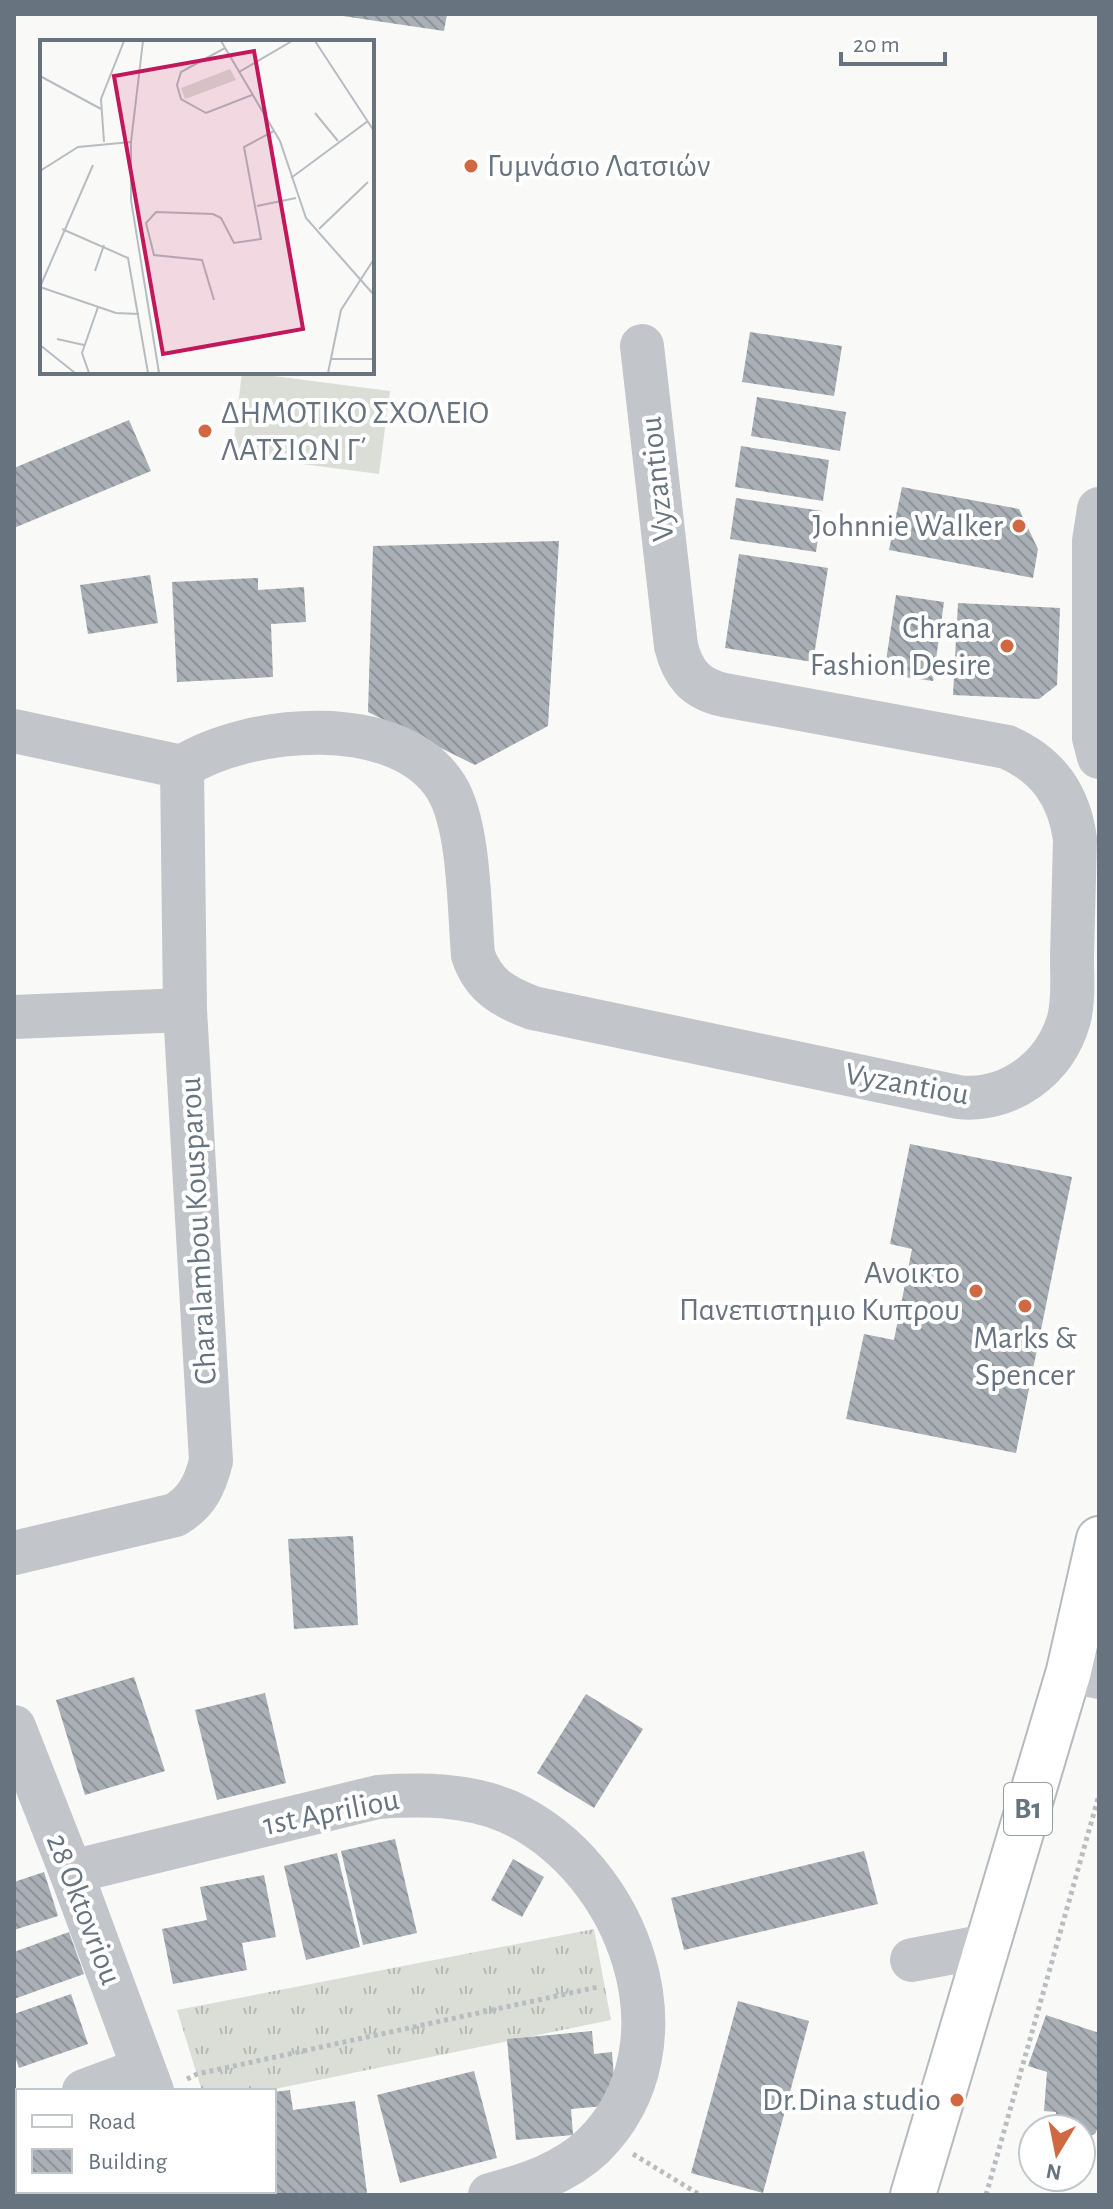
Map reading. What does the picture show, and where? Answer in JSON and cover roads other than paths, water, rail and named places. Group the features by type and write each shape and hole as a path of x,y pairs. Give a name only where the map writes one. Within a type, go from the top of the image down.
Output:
{"main road":[{"name":"B1","path":"913,2195 986,1946 1084,1674 1099,1539"}],"street":[{"name":"Vyzantiou","path":"182,767 221,747 254,739 294,735 369,738 396,746 417,758 446,787 458,817 473,955 478,969 495,991 533,1008 958,1097 994,1097 1007,1092 1035,1072 1064,1033 1071,1003 1075,839 1063,794 1035,762 1007,747 712,693 690,678 679,659 676,646 642,346"},
{"path":"1099,509 1094,541 1094,738 1099,757"},
{"path":"14,731 182,767"},
{"name":"Charalambou Kousparou","path":"14,1553 164,1519 185,1509 205,1483 211,1449 185,1010 182,767"},
{"path":"14,1017 185,1010"},
{"name":"28 Oktovriou","path":"14,1727 71,1872 160,2080"},
{"name":"1st Apriliou","path":"71,1872 378,1797 457,1797 491,1805 528,1822 574,1858 595,1883 616,1917 639,1980 645,2025 638,2071 621,2112 602,2136 564,2168 528,2185 490,2195"},
{"path":"912,1960 986,1946"},
{"path":"98,2089 160,2080"}],"place":[{"name":"Γυμνάσιο Λατσιών","path":"471,166"},
{"name":"ΔΗΜΟΤΙΚΟ ΣΧΟΛΕΙΟ ΛΑΤΣΙΩΝ Γ΄","path":"205,431"},
{"name":"Johnnie Walker","path":"1019,526"},
{"name":"Chrana Fashion Desire","path":"1007,646"},
{"name":"Ανοικτο Πανεπιστημιο Κυπρου","path":"976,1291"},
{"name":"Marks & Spencer","path":"1025,1306"},
{"name":"Dr.Dina studio","path":"957,2100"}]}
